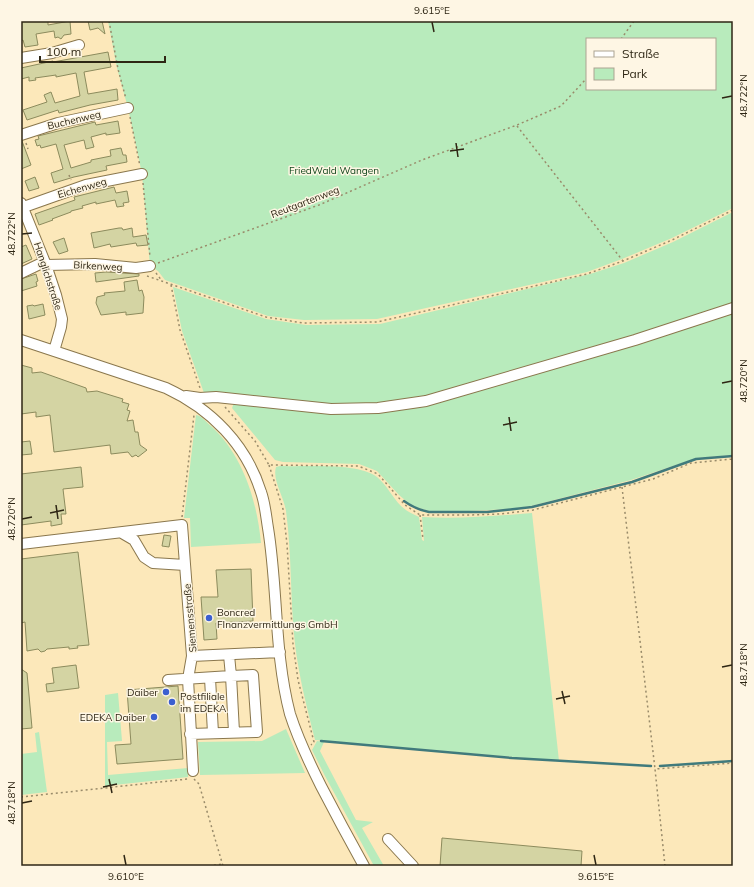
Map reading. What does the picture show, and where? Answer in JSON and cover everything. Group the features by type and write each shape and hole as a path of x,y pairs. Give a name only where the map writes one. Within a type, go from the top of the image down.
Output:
{"street":[{"path":"21,58 52,53 79,45"},
{"name":"Buchenweg","path":"21,134 58,123 128,108"},
{"name":"Eichenweg","path":"22,206 86,185 142,174"},
{"name":"Hanglichstraße","path":"22,206 45,263 56,295 62,319 54,350"},
{"path":"21,273 45,263"},
{"name":"Birkenweg","path":"45,263 95,264 136,268 150,266"},
{"path":"181,395 204,398 216,397 331,409 378,408 426,401 635,340 733,308"},
{"path":"21,340 148,381 181,395 217,420 234,439 248,461 262,492 272,553 280,652 286,694 291,714 302,749 364,866"},
{"path":"21,544 182,525"},
{"name":"Siemensstraße","path":"182,525 192,656 280,652"},
{"path":"122,533 134,540 144,556 153,563 185,564"},
{"path":"228,655 231,676 234,732"},
{"path":"192,656 188,679 193,771"},
{"path":"168,680 253,675 257,732 190,734"},
{"path":"210,678 213,733"},
{"path":"388,839 413,866"}],"path":[{"path":"110,21 118,68 125,96"},
{"path":"622,38 634,21"},
{"name":"Reutgartenweg","path":"150,266 319,205 422,160 517,125 561,106 586,79"},
{"path":"517,125 624,261"},
{"path":"136,268 142,274 164,283 266,317 304,323 377,322 587,274 624,261 672,240 733,210"},
{"path":"150,266 164,283"},
{"path":"171,285 180,330 204,398"},
{"path":"216,397 255,442 269,465 283,509 287,544 292,632 298,680 314,742 308,747 302,749"},
{"path":"182,525 195,404"},
{"path":"269,465 358,466 372,471 382,478 405,505 420,515 462,515 501,514 533,510 653,479 692,463 733,458"},
{"path":"622,487 665,866"},
{"path":"420,515 423,539"},
{"path":"288,633 292,632"},
{"path":"655,769 733,763"},
{"path":"21,797 193,779 199,784 223,865 209,866"}],"green space":[{"name":"FriedWald Wangen","path":"108,21 733,21 733,208 672,238 587,272 377,319 304,320 268,316 165,280 158,271 150,266 142,174 128,108 117,68"},
{"path":"733,212 733,304 613,343 424,399 333,406 204,393 182,331 173,287 266,319 306,325 380,324 590,274 624,263 673,242"},
{"path":"733,311 733,455 697,458 631,480 531,506 509,509 449,512 429,511 412,506 399,495 377,471 359,464 283,462 275,460 232,408 234,403 381,410"},
{"path":"196,415 204,419 222,438 240,465 252,495 261,543 191,547 190,518 184,518"},
{"path":"330,466 357,469 368,472 381,480 403,508 419,517 422,540 424,541 422,517 464,517 532,513 559,761 315,740 301,680 295,644 286,511 275,472 276,467"},
{"path":"118,693 122,741 107,742 108,775 188,768 188,777 105,786 105,695"},
{"path":"286,729 305,773 200,775 198,742 262,741"},
{"path":"39,732 47,792 21,795 21,754 37,752 35,733"},
{"path":"317,741 324,742 320,751 356,820 373,822 362,828 384,866 374,866 325,776 312,750"}],"building":[{"path":"21,21 48,21 48,25 70,21 71,34 64,35 61,39 58,37 55,38 54,31 36,34 38,45 25,47 23,40 21,41"},
{"path":"88,21 102,21 105,34 98,28 90,30"},
{"path":"108,52 111,67 84,72 88,94 117,89 118,100 59,113 58,110 27,120 23,110 47,102 44,95 51,92 55,103 80,96 76,73 56,77 56,75 35,78 36,80 29,81 29,77 21,79 21,68"},
{"path":"118,121 120,133 106,135 106,133 91,137 94,147 86,149 84,140 64,145 71,168 91,162 91,160 111,156 110,150 121,148 123,155 126,155 127,162 106,166 107,170 54,183 51,173 63,169 56,144 41,148 40,145 37,146 35,140 39,139 38,136 95,122 96,125"},
{"path":"21,141 31,165 21,169"},
{"path":"35,177 39,188 29,191 25,181"},
{"path":"114,187 116,193 127,191 129,202 123,203 124,206 117,207 115,200 96,204 96,202 82,206 83,208 71,211 39,225 35,214 75,200 74,197"},
{"path":"122,228 123,230 132,228 133,237 146,235 148,245 137,246 136,243 111,247 110,244 94,248 91,233"},
{"path":"64,238 68,251 59,254 53,242"},
{"path":"26,245 32,259 21,264 21,247"},
{"path":"106,272 139,274 139,276 96,282 95,273"},
{"path":"36,274 38,281 36,282 37,286 21,291 21,279"},
{"path":"137,280 139,291 142,290 144,297 143,313 126,315 126,312 101,315 96,303 97,297 105,295 104,293 125,291 124,282"},
{"path":"43,304 45,315 29,319 27,306"},
{"path":"21,365 32,368 32,373 41,372 86,388 87,392 97,391 123,399 122,402 129,404 127,410 130,411 127,421 133,420 135,432 138,432 140,445 147,450 138,457 136,455 132,457 128,452 111,454 110,445 54,452 50,415 36,417 36,412 21,414"},
{"path":"30,441 32,454 21,455 21,442"},
{"path":"81,467 83,487 63,489 66,514 61,514 62,524 51,526 51,521 21,525 21,474"},
{"path":"164,535 171,536 169,547 162,546"},
{"path":"78,552 89,645 77,646 78,648 69,649 69,647 47,649 41,652 38,649 27,651 25,622 21,623 21,559"},
{"path":"251,569 253,621 216,623 217,639 204,640 201,597 218,597 216,570"},
{"path":"76,665 79,688 47,692 46,684 54,683 52,668"},
{"path":"21,669 27,673 32,728 21,729"},
{"name":"EDEKA Daiber","path":"178,686 183,759 117,764 115,745 131,744 127,690"},
{"path":"442,838 582,851 581,866 440,866"}],"waterway":[{"path":"404,501 416,508 429,512 487,512 532,507 632,482 696,459 733,456"},
{"path":"321,741 512,758 651,766"},
{"path":"660,766 733,761"}],"place":[{"name":"Boncred FInanzvermittlungs GmbH","path":"209,618"},
{"name":"Daiber","path":"166,692"},
{"name":"Postfiliale im EDEKA","path":"172,702"},
{"name":"EDEKA Daiber","path":"154,717"}]}
